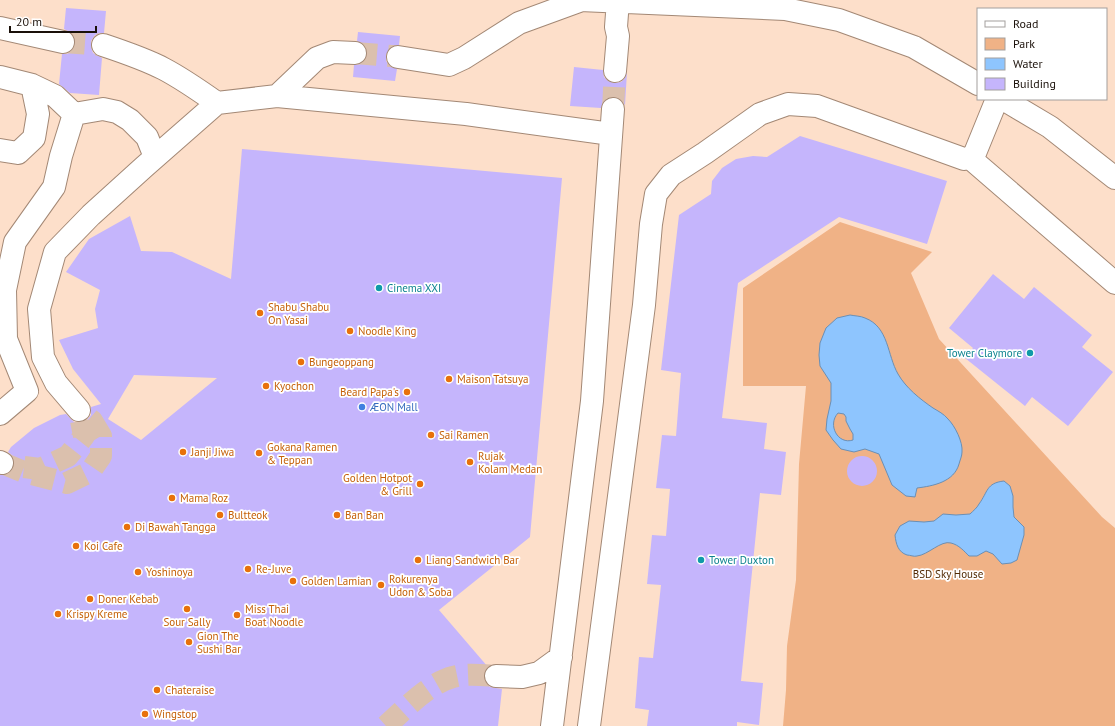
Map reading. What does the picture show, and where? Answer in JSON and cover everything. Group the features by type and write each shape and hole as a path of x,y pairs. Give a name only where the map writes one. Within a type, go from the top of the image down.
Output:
{"street":[{"path":"398,57 448,65 464,58 518,23 581,0 777,5 839,20 914,47 977,83"},
{"path":"615,71 618,36 616,27 617,1"},
{"path":"0,28 63,42"},
{"path":"103,45 163,68 185,80 217,103"},
{"path":"277,96 317,58 332,52 355,53"},
{"path":"0,78 32,85 55,96 74,114"},
{"path":"0,150 18,153 34,138 38,114 32,85"},
{"path":"79,410 56,383 43,357 39,310 55,252 91,215 217,103 277,96 466,114 611,134"},
{"path":"589,726 644,305 651,224 656,194 671,174 705,153 760,114 788,104 817,106 964,159 970,158 975,153 998,100"},
{"path":"1005,100 1050,127 1115,178"},
{"path":"74,114 103,109 116,112 130,120 147,137 155,157"},
{"path":"552,726 592,401 612,109"},
{"path":"27,391 6,339 5,290 15,242 54,187 61,156 74,114"},
{"path":"970,158 1115,283"},
{"path":"0,414 27,391 56,383"},
{"path":"496,676 522,677 539,673 561,657"}],"green space":[{"name":"BSD Sky House","path":"840,222 932,252 911,273 939,339 1102,517 1115,528 1115,726 783,726 787,646 796,580 799,464 806,386 743,386 743,288"}],"water":[{"path":"850,315 863,317 873,322 883,335 894,367 905,384 923,401 951,422 960,439 962,454 956,470 948,479 930,486 917,488 915,497 906,496 892,485 879,454 865,449 854,452 841,449 826,430 831,401 831,383 820,366 820,343 826,328 837,318","holes":["838,413 844,414 853,434 853,440 843,440 839,437 834,428 835,418"]},
{"path":"1004,481 1010,486 1013,496 1014,517 1024,527 1024,535 1017,560 1011,563 1002,564 993,554 986,551 977,556 969,556 961,548 951,543 943,544 926,553 916,556 907,555 901,552 895,535 900,526 909,521 934,521 943,514 970,514 977,507 991,486 998,482"}],"building":[{"path":"66,8 106,11 104,33 95,35 91,41 93,53 102,58 99,95 70,93 59,84 62,54 67,54 72,51 75,44 75,38 72,33 64,29"},
{"path":"358,32 400,36 399,45 393,46 389,49 386,55 386,61 390,66 397,69 395,81 353,77 354,65 361,64 366,59 367,54 366,47 357,41"},
{"path":"574,67 603,70 604,77 608,81 614,83 621,82 625,78 627,72 625,105 620,99 614,97 608,98 603,102 601,108 570,106"},
{"path":"800,136 947,181 927,244 839,217 738,283 722,418 767,423 764,449 786,452 781,495 760,493 741,681 763,683 759,725 737,722 737,726 647,726 649,710 635,708 639,657 653,658 661,585 647,584 652,535 666,536 670,489 656,488 662,435 676,436 681,373 661,370 679,215 711,194 712,181 722,168 736,159 753,156 767,157"},
{"name":"ÆON Mall","path":"242,149 562,178 530,537 439,610 488,667 485,670 484,675 485,682 490,687 502,689 498,726 0,726 0,475 9,474 13,468 13,456 8,452 11,447 34,428 60,415 66,414 74,422 82,422 87,420 91,415 91,407 101,404 73,369 59,340 98,328 95,309 100,290 66,272 89,239 130,216 141,251 172,252 231,279","holes":["134,375 217,378 141,440 108,419"]},
{"name":"Tower Claymore","path":"993,274 1024,299 1034,287 1092,335 1082,347 1113,372 1068,426 1032,397 1025,406 965,358 973,348 949,328"},
{"path":"862,456 868,457 876,465 876,477 868,485 862,486 856,485 848,477 847,471 848,465 856,457"}],"tunnel":[{"path":"63,42 103,45"},
{"path":"355,53 398,57"},
{"path":"613,109 615,71"},
{"path":"2,463 24,472 67,483 90,472 101,456 101,436 92,421 79,410"},
{"path":"24,467 40,469 68,456 84,436 79,410"},
{"path":"386,726 417,698 444,680 464,675 496,676"}],"place":[{"name":"Cinema XXI","path":"379,288"},
{"name":"Shabu Shabu On Yasai","path":"260,313"},
{"name":"Noodle King","path":"350,331"},
{"name":"Tower Claymore","path":"1030,353"},
{"name":"Bungeoppang","path":"301,362"},
{"name":"Maison Tatsuya","path":"449,379"},
{"name":"Kyochon","path":"266,386"},
{"name":"Beard Papa's","path":"407,392"},
{"name":"ÆON Mall","path":"362,407"},
{"name":"Sai Ramen","path":"431,435"},
{"name":"Janji Jiwa","path":"183,452"},
{"name":"Gokana Ramen & Teppan","path":"259,453"},
{"name":"Rujak Kolam Medan","path":"470,462"},
{"name":"Golden Hotpot & Grill","path":"420,484"},
{"name":"Mama Roz","path":"172,498"},
{"name":"Bultteok","path":"220,515"},
{"name":"Ban Ban","path":"337,515"},
{"name":"Di Bawah Tangga","path":"127,527"},
{"name":"Koi Cafe","path":"76,546"},
{"name":"Liang Sandwich Bar","path":"418,560"},
{"name":"Tower Duxton","path":"701,560"},
{"name":"Re-Juve","path":"248,569"},
{"name":"Yoshinoya","path":"138,572"},
{"name":"Golden Lamian","path":"293,581"},
{"name":"Rokurenya Udon & Soba","path":"381,585"},
{"name":"Doner Kebab","path":"90,599"},
{"name":"Sour Sally","path":"187,609"},
{"name":"Krispy Kreme","path":"58,614"},
{"name":"Miss Thai Boat Noodle","path":"237,615"},
{"name":"Gion The Sushi Bar","path":"189,642"},
{"name":"Chateraise","path":"157,690"},
{"name":"Wingstop","path":"145,714"}]}
